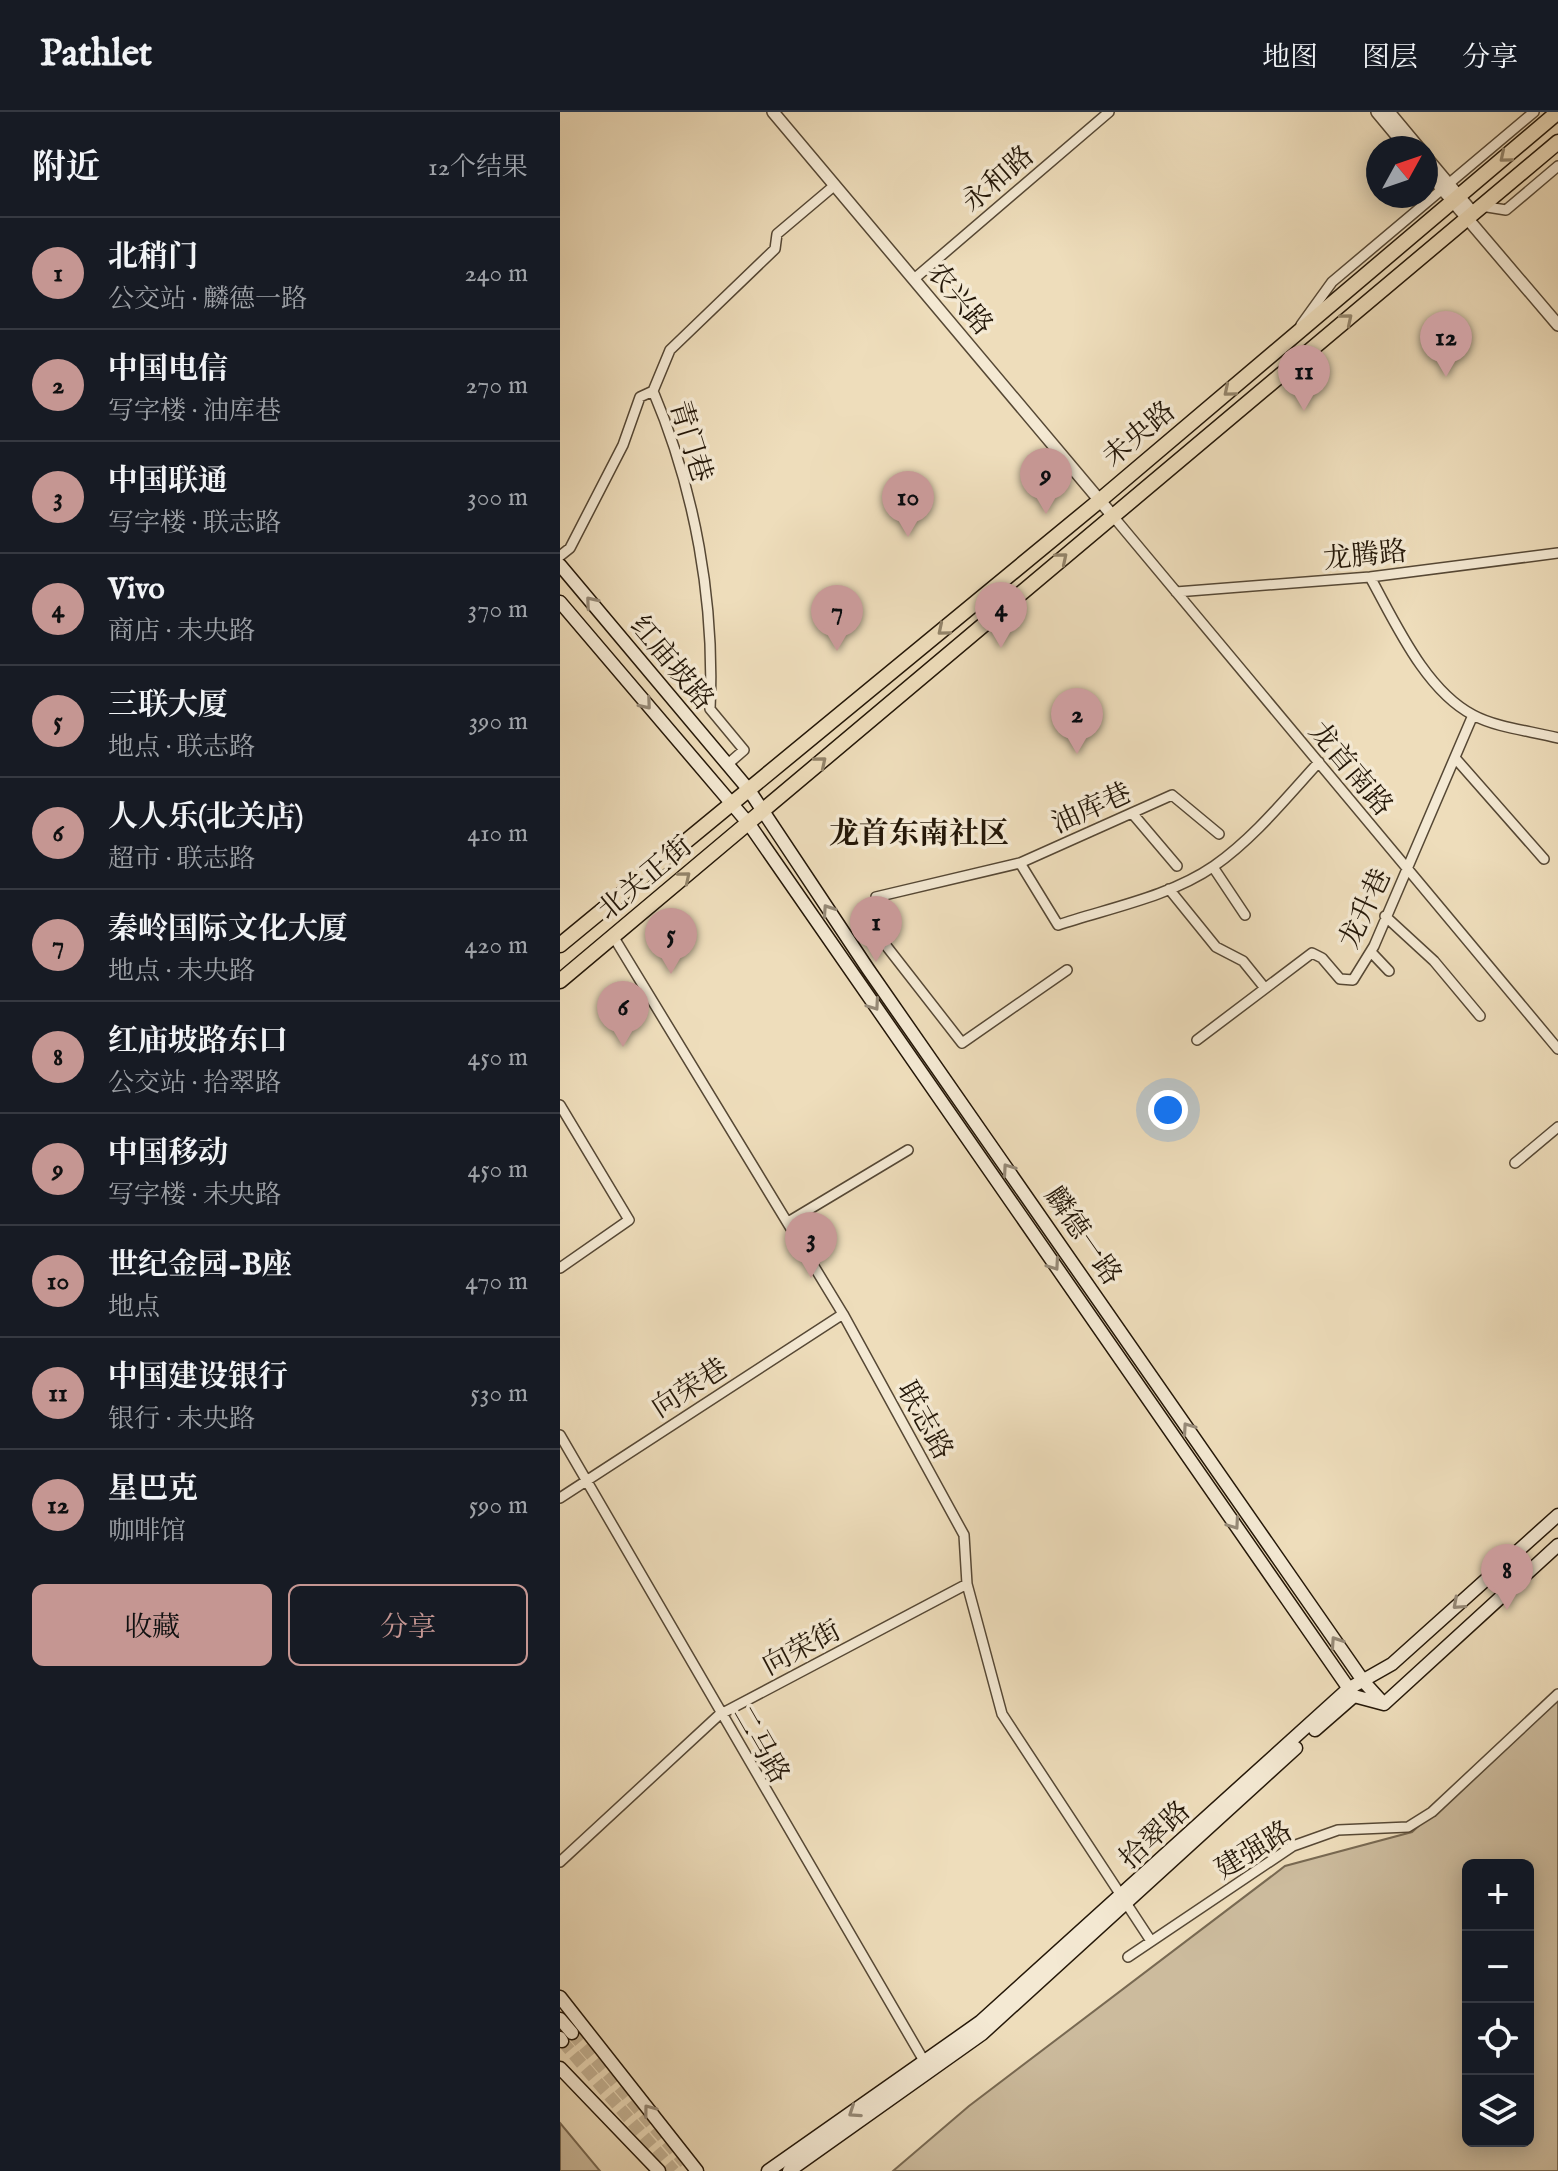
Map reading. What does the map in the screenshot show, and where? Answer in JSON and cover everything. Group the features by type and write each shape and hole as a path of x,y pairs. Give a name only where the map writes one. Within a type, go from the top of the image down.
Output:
{"main road":[{"name":"未央路","path":"749,790 1099,501 1558,112"},
{"name":"未央路","path":"762,813 1558,142"},
{"name":"红庙坡路","path":"560,565 749,790"},
{"name":"红庙坡路","path":"562,610 731,805"},
{"name":"北关正街","path":"560,945 749,790"},
{"name":"麟德一路","path":"749,790 1364,1682 1384,1704"},
{"name":"麟德一路","path":"731,805 749,824 1351,1692"},
{"name":"北关正街","path":"560,981 762,813"},
{"name":"拾翠路","path":"789,2171 928,2068 1124,1900 1351,1692 1392,1664 1558,1515"},
{"path":"1351,1692 1384,1704 1558,1545"},
{"path":"560,1997 697,2171"},
{"path":"560,2019 565,2037"},
{"path":"560,2068 659,2171"},
{"name":"拾翠路","path":"768,2171 928,2068"}],"street":[{"name":"农兴路","path":"773,112 1112,515"},
{"name":"永和路","path":"914,279 1109,112"},
{"path":"1377,112 1397,136"},
{"path":"1389,112 1409,136"},
{"path":"1288,340 1332,282 1534,112"},
{"path":"1474,213 1506,210 1558,166"},
{"path":"1438,175 1456,199 1474,213 1558,325"},
{"path":"1438,180 1446,187"},
{"name":"青门巷","path":"728,764 744,750 710,709 713,653 698,544 673,437 653,391 670,350 775,249 777,234 835,185"},
{"path":"560,556 570,548 623,445 640,397 653,391"},
{"name":"龙首南路","path":"1112,515 1558,1049"},
{"name":"龙腾路","path":"1176,592 1370,577 1558,553"},
{"path":"1370,577 1419,665 1473,715 1558,738"},
{"name":"龙升巷","path":"1197,1040 1312,953 1322,958 1340,979 1353,980 1371,952 1473,715"},
{"path":"1456,759 1544,859"},
{"path":"1020,863 1058,925 1169,889 1213,867 1250,836 1319,762"},
{"name":"油库巷","path":"1067,970 962,1043 877,934 876,897 1020,863 1174,796 1219,834"},
{"path":"1132,813 1177,866"},
{"path":"1213,867 1245,915"},
{"path":"1169,889 1216,947 1243,961 1264,987"},
{"path":"1385,916 1434,961 1480,1016"},
{"name":"联志路","path":"613,936 843,1314 964,1535 967,1584 1002,1714 1151,1941"},
{"path":"1371,952 1389,971"},
{"path":"560,1105 629,1220 560,1268"},
{"path":"1515,1163 1558,1127"},
{"path":"788,1222 908,1150"},
{"name":"向荣巷","path":"560,1498 843,1314"},
{"name":"二马路","path":"560,1435 719,1715 928,2068"},
{"name":"向荣街","path":"560,1862 719,1715 967,1584"},
{"name":"建强路","path":"1128,1957 1293,1846 1338,1830 1408,1827 1432,1812 1558,1694"}],"shaded area":[{"path":"1558,1697 1558,2171 893,2171 969,2106 1285,1866 1412,1832"},
{"path":"560,2123 600,2171 560,2171"}],"tunnel":[{"path":"572,2033 685,2163"},
{"path":"562,2041 674,2171"}],"place":[{"name":"星巴克","path":"1446,377"},
{"name":"中国建设银行","path":"1304,411"},
{"name":"中国移动","path":"1046,514"},
{"name":"世纪金园-B座","path":"908,537"},
{"name":"Vivo","path":"1001,648"},
{"name":"秦岭国际文化大厦","path":"837,651"},
{"name":"中国电信","path":"1077,754"},
{"name":"北稍门","path":"876,962"},
{"name":"三联大厦","path":"671,974"},
{"name":"人人乐(北关店)","path":"623,1047"},
{"name":"中国联通","path":"811,1278"},
{"name":"红庙坡路东口","path":"1507,1610"}],"district":[{"name":"龙首东南社区","path":"919,833"}]}
